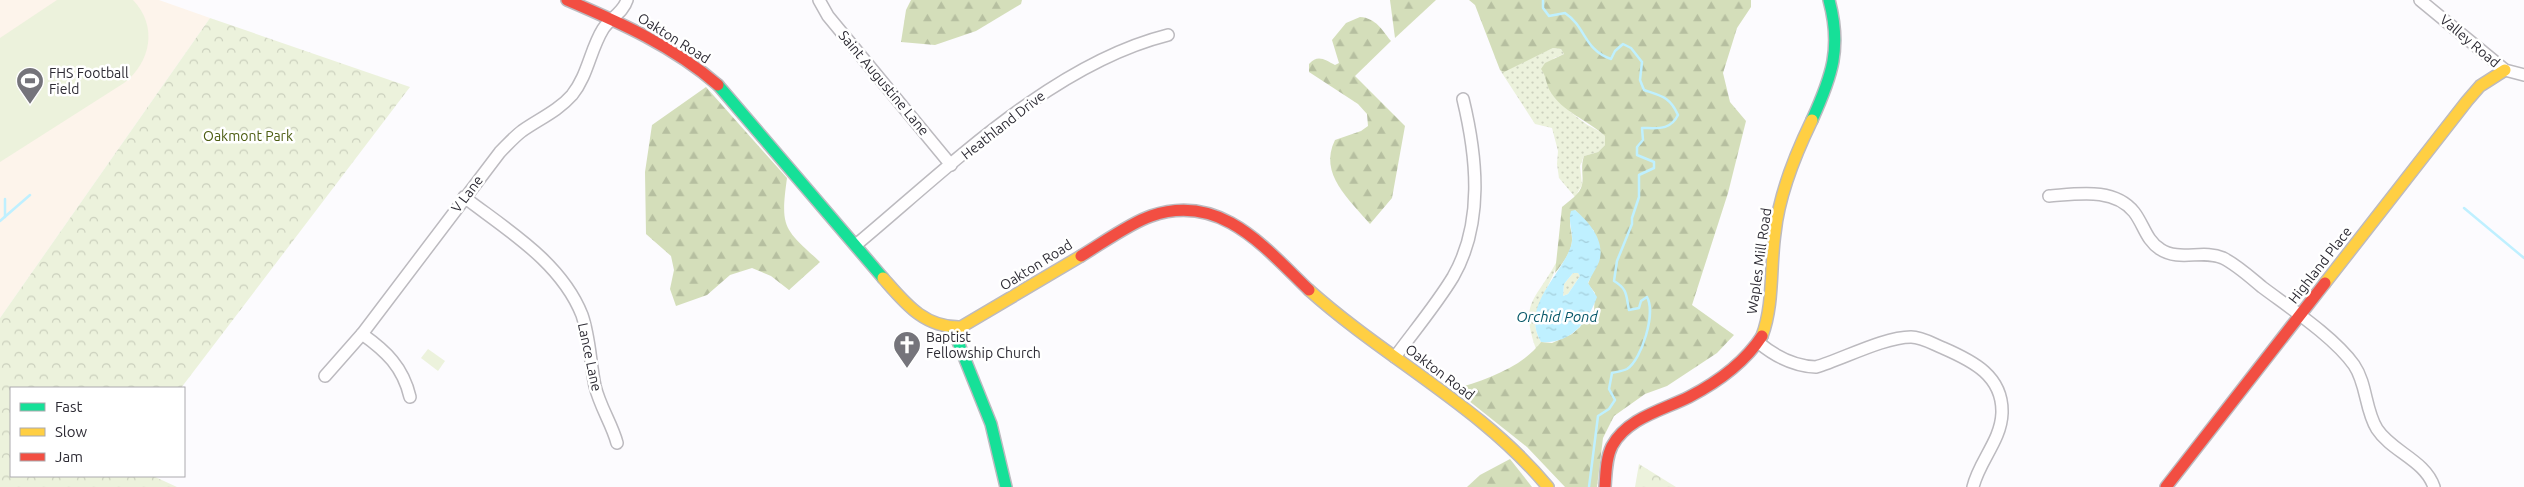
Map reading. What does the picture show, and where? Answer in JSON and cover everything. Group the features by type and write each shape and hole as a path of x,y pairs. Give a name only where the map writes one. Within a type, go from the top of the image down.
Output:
{"street":[{"name":"Oakton Road","path":"568,0 611,19 673,51 716,84 917,314 931,323 952,328 961,327 984,315 1137,221 1161,213 1184,211 1216,216 1244,229 1318,299 1487,426 1523,458 1548,487"},
{"name":"V Lane","path":"325,376 362,334 500,152 521,132 550,114 572,94 586,72 602,30 611,19 623,10 627,0"},
{"name":"Saint Augustine Lane","path":"819,0 828,16 952,165"},
{"name":"Waples Mill Road","path":"1759,343 1768,314 1776,223 1788,177 1799,147 1828,86 1836,61 1837,36 1829,0"},
{"name":"Valley Road","path":"2420,0 2505,70 2524,75"},
{"name":"Heathland Drive","path":"856,244 1040,94 1141,42 1168,35"},
{"name":"Highland Place","path":"2166,487 2477,90 2505,70"},
{"path":"1395,357 1448,285 1458,267 1466,246 1476,186 1474,162 1463,99"},
{"path":"2049,196 2098,194 2117,199 2135,213 2151,241 2161,250 2175,256 2221,257 2335,343 2354,365 2363,382 2376,428 2391,445 2425,470 2434,487"},
{"name":"Lance Lane","path":"464,197 540,255 567,290 581,313 588,335 595,386 617,443"},
{"path":"952,328 991,424 1006,487"},
{"path":"362,334 382,348 398,367 406,381 410,397"},
{"path":"1605,487 1610,449 1622,433 1638,422 1714,382 1759,343 1773,354 1788,362 1816,367 1889,341 1912,337 1923,339 1960,355 1981,367 1998,388 2002,412 1998,436 1981,466 1973,487"}],"shaded area":[{"path":"0,0 159,0 210,18 0,318"}],"green space":[{"path":"57,0 133,0 141,10 146,21 148,43 145,54 140,65 124,83 0,162 0,38"},
{"path":"911,0 1022,0 1021,4 976,31 935,45 901,42 906,10"},
{"path":"1390,0 1436,0 1395,38"},
{"path":"1469,0 1751,0 1751,7 1737,28 1723,73 1730,102 1746,121 1728,193 1692,305 1734,335 1717,353 1667,386 1645,394 1614,416 1603,438 1597,487 1565,487 1527,447 1454,389 1502,372 1524,359 1541,342 1552,343 1572,334 1580,327 1585,318 1594,311 1595,293 1588,284 1591,276 1594,231 1575,210 1570,222 1572,244 1566,258 1555,273 1562,207 1581,188 1584,156 1598,152 1605,145 1605,136 1561,105 1549,88 1541,69 1545,63 1564,54 1561,49 1553,48 1504,72 1500,70 1475,5"},
{"path":"1360,17 1374,22 1391,41 1355,76 1405,126 1392,198 1370,224 1339,186 1330,164 1335,140 1361,131 1368,126 1367,114 1358,104 1309,72 1309,64 1315,59 1322,59 1335,65 1339,63 1332,40 1346,23"},
{"name":"Oakmont Park","path":"210,18 410,87 182,387 10,387 10,477 155,477 177,487 0,487 0,318"},
{"path":"1553,48 1561,49 1564,54 1554,58 1544,73 1550,88 1569,111 1605,136 1605,145 1598,152 1584,156 1580,166 1582,185 1575,197 1559,178 1558,151 1552,128 1535,124 1500,70 1504,71"},
{"path":"706,87 787,178 784,208 787,226 799,242 820,262 789,290 771,276 752,268 730,275 707,295 676,306 670,289 674,270 671,256 646,234 645,172 652,125"},
{"path":"1557,261 1537,311 1536,331 1541,342 1536,349 1529,321 1532,302"},
{"path":"1573,273 1578,273 1580,276 1568,294 1563,296 1564,284"},
{"path":"428,349 445,361 438,371 421,358"},
{"path":"1510,459 1532,487 1467,487 1480,475"},
{"path":"1639,464 1676,487 1635,487"}],"water":[{"name":"Orchid Pond","path":"1575,210 1586,220 1598,239 1601,254 1588,283 1597,297 1589,315 1577,330 1552,342 1541,342 1536,329 1535,316 1544,292 1571,246 1571,211","holes":["1573,273 1578,273 1580,276 1568,294 1563,296 1564,284"]}],"waterway":[{"path":"1543,0 1543,8 1549,16 1565,13 1577,25 1595,50 1602,55 1611,59 1615,51 1623,44 1631,48 1642,62 1640,80 1644,90 1665,98 1672,104 1678,115 1671,124 1663,128 1642,128 1643,140 1637,147 1637,155 1654,162 1654,168 1639,175 1639,197 1632,218 1632,224 1617,261 1614,281 1624,290 1629,310 1639,308 1641,301 1647,297 1650,314 1649,324 1642,346 1633,364 1627,369 1612,373 1609,389 1615,400 1609,409 1598,416 1589,487"},
{"path":"0,221 30,195"},
{"path":"5,199 5,217"},
{"path":"2464,208 2524,258"}],"traffic: fast":[{"path":"1812,120 1830,75 1835,47 1833,17 1829,0"},
{"path":"718,85 883,278"},
{"path":"952,327 991,424 1006,487"}],"traffic: slow":[{"path":"2325,283 2467,101 2480,86 2505,70"},
{"path":"1762,336 1768,311 1773,246 1780,204 1794,161 1812,120"},
{"path":"883,278 908,305 926,319 948,326 961,327 1081,256"},
{"path":"1309,290 1370,339 1433,384 1494,432 1522,458 1548,487"}],"traffic: jam":[{"path":"567,0 646,36 683,58 718,85"},
{"path":"1081,256 1125,229 1151,216 1176,211 1199,212 1220,218 1240,228 1276,257 1309,290"},
{"path":"2166,487 2325,283"},
{"path":"1605,487 1610,451 1619,436 1627,428 1646,416 1689,397 1709,385 1739,363 1762,336"}],"place":[{"name":"FHS Football Field","path":"30,105"},
{"name":"Baptist Fellowship Church","path":"907,369"}]}
